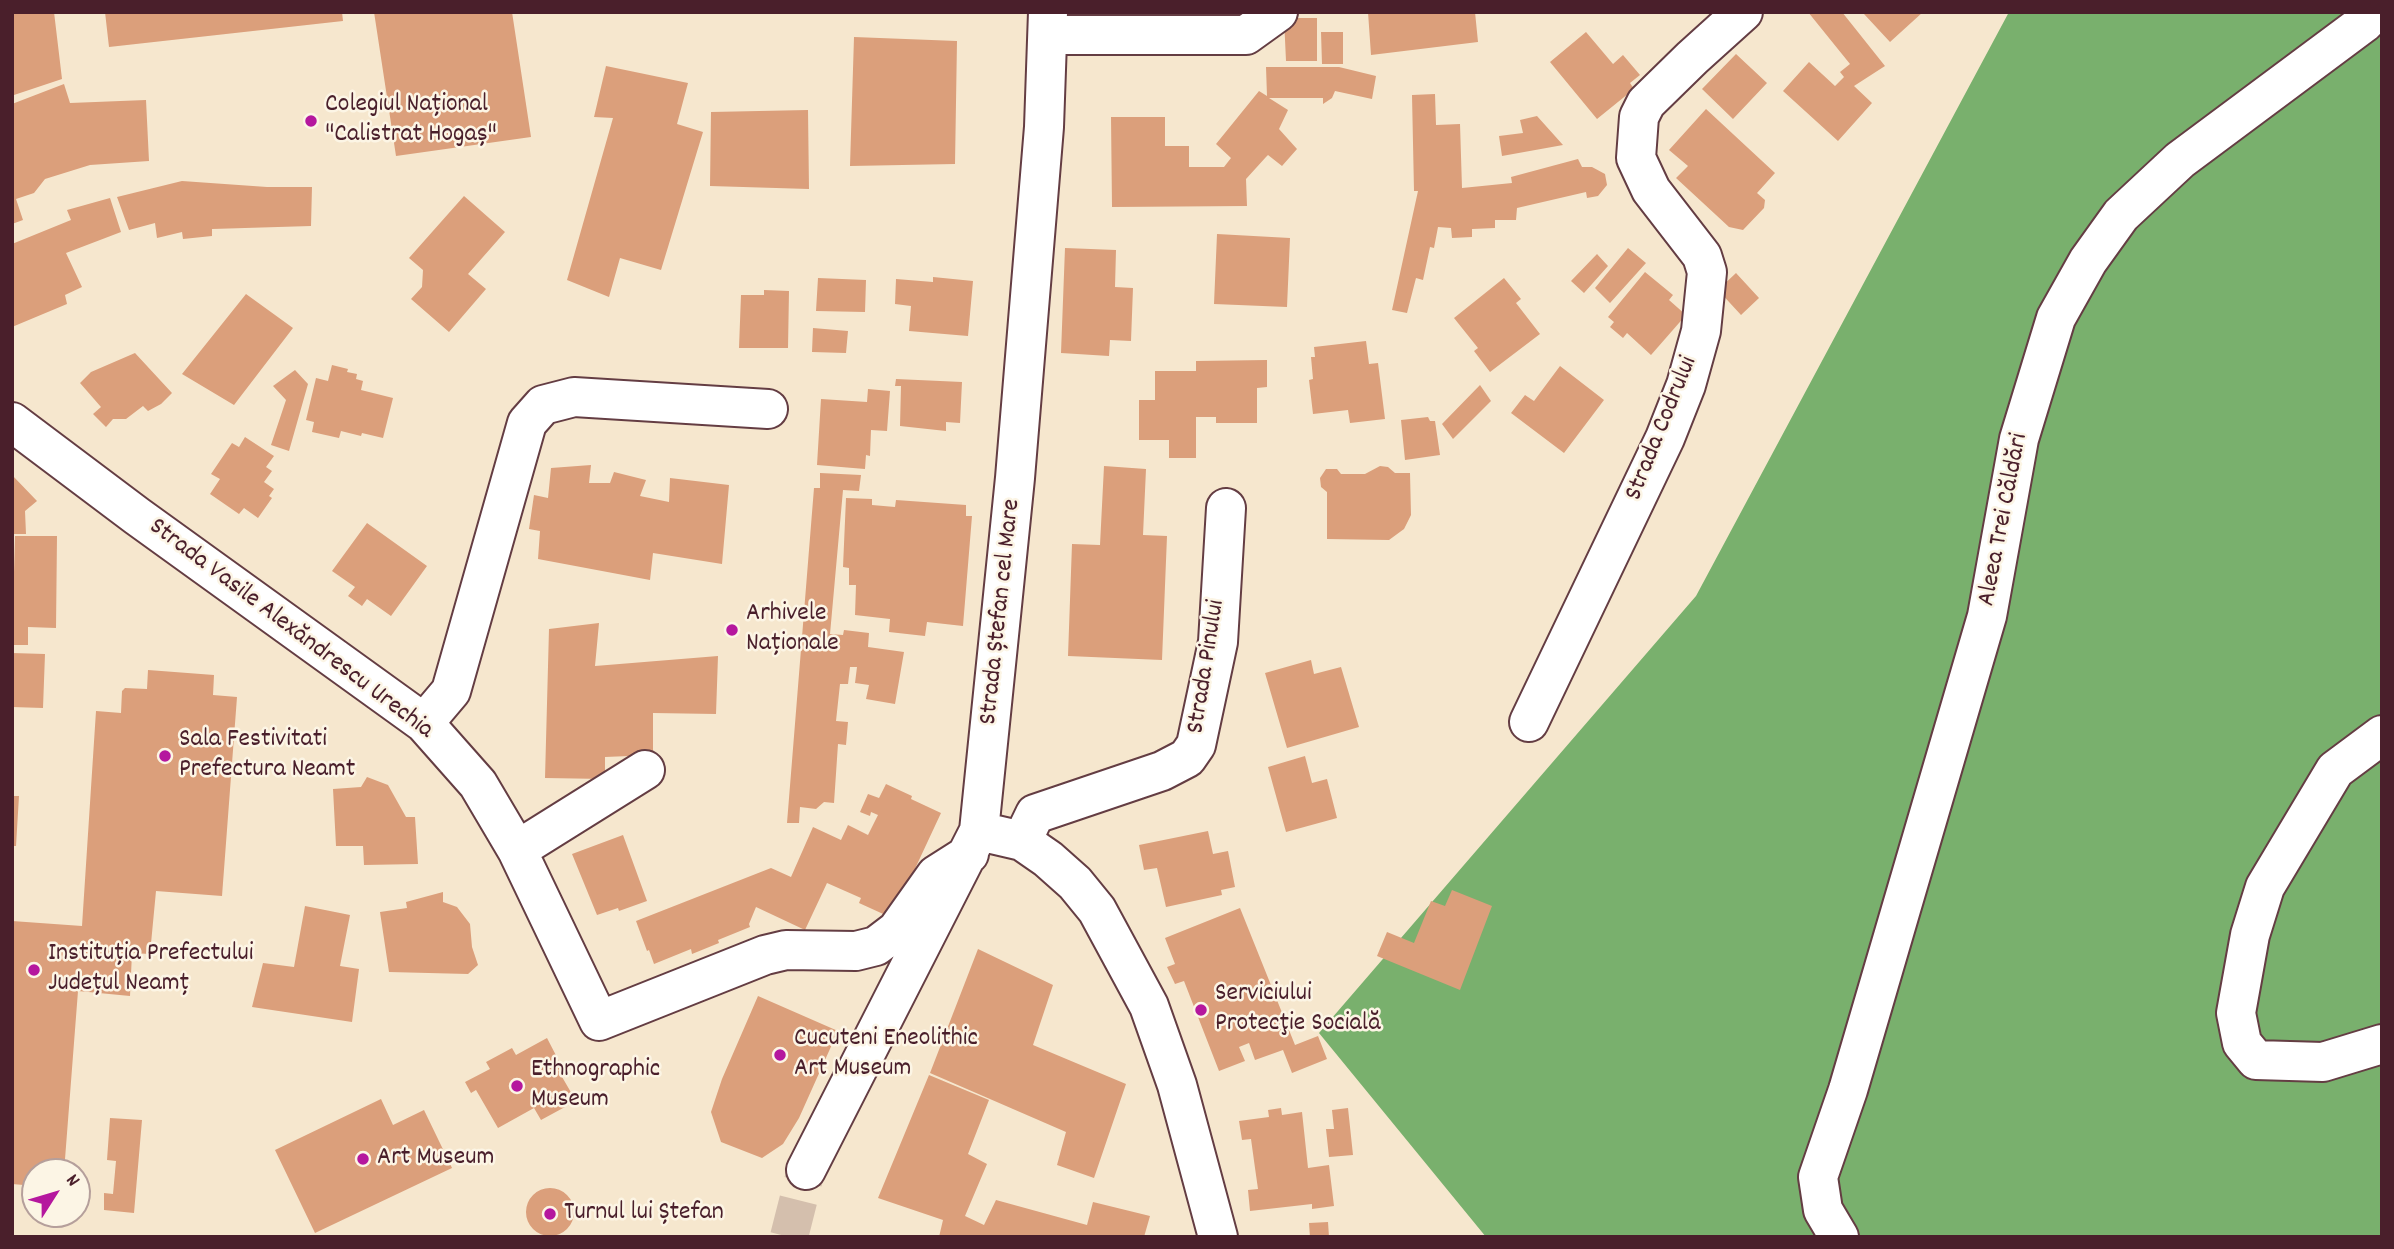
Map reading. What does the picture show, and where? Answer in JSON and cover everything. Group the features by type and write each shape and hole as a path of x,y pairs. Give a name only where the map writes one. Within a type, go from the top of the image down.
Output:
{"street":[{"path":"1048,23 1247,36 1278,12"},
{"name":"Strada Codrului","path":"1529,722 1665,438 1686,385 1701,331 1707,272 1702,256 1651,190 1636,158 1639,117 1646,103 1743,12"},
{"name":"Aleea Trei Căldări","path":"1839,1237 1823,1210 1818,1177 1848,1090 1987,616 2019,439 2056,317 2088,261 2121,215 2180,160 2364,23 2375,12"},
{"name":"Strada Ștefan cel Mare","path":"806,1170 974,842 1016,478 1044,127 1048,23"},
{"path":"424,723 451,691 527,423 543,405 574,397 768,409"},
{"name":"Strada Vasile Alexăndrescu Urechia","path":"12,422 148,524 424,723 478,784 517,850 599,1021 765,955 786,950 843,951 876,946 897,930 936,875 974,842"},
{"name":"Strada Pinului","path":"1021,841 1035,814 1162,771 1187,758 1196,746 1218,642 1226,508"},
{"path":"2382,734 2335,770 2265,887 2249,935 2236,1013 2242,1043 2256,1060 2323,1062 2382,1045"},
{"path":"517,850 645,770"},
{"path":"974,842 1021,841 1048,859 1075,883 1097,910 1149,1006 1177,1084 1218,1237"}],"green space":[{"path":"2009,12 2382,12 2382,1237 1486,1237 1319,1033 1696,596"}],"building":[{"path":"12,12 54,12 62,79 14,95"},
{"path":"105,12 342,12 343,21 109,47"},
{"path":"374,12 512,12 531,137 396,156"},
{"path":"1116,12 1210,12 1211,17 1116,17"},
{"path":"1368,12 1475,12 1478,42 1371,55"},
{"path":"1808,12 1842,12 1885,66 1854,86 1872,103 1838,141 1783,91 1809,62 1835,86 1844,77 1840,72 1850,64"},
{"path":"1923,12 1890,42 1864,14"},
{"path":"1284,18 1317,18 1317,61 1286,61"},
{"path":"1321,32 1343,32 1343,64 1322,64"},
{"path":"1586,32 1613,64 1623,55 1640,75 1630,83 1634,89 1597,119 1550,62"},
{"path":"854,37 957,41 955,164 850,166"},
{"path":"1736,54 1767,83 1733,119 1702,89"},
{"path":"606,66 688,83 677,124 703,132 661,270 620,258 609,297 567,280 613,118 594,117"},
{"path":"1266,67 1339,67 1376,76 1372,99 1335,91 1332,98 1323,104 1323,98 1269,98 1288,110 1279,129 1297,149 1282,166 1268,155 1246,179 1247,206 1112,207 1111,117 1165,117 1165,146 1189,146 1189,167 1224,167 1231,158 1216,144 1259,91 1267,96"},
{"path":"64,84 70,103 146,100 149,161 90,165 45,179 34,193 16,199 23,220 12,224 12,104"},
{"path":"1435,94 1436,125 1460,124 1462,188 1512,183 1511,177 1578,159 1582,167 1592,167 1605,174 1607,185 1598,196 1587,198 1586,192 1517,208 1516,220 1495,220 1495,228 1472,229 1472,237 1452,238 1451,228 1438,227 1434,248 1430,247 1423,280 1416,278 1407,313 1392,310 1418,191 1414,191 1412,95"},
{"path":"1706,109 1775,173 1757,193 1765,200 1764,208 1743,230 1729,227 1676,178 1688,166 1669,150"},
{"path":"808,110 809,189 710,186 711,112"},
{"path":"1537,116 1563,145 1502,156 1499,136 1523,133 1520,120"},
{"path":"182,181 312,187 311,226 212,229 212,236 183,239 182,232 157,238 155,223 129,230 117,197"},
{"path":"464,196 505,232 468,274 486,289 449,332 411,299 422,287 423,270 409,258"},
{"path":"110,198 121,232 66,253 82,287 65,295 67,304 12,327 12,244 71,220 67,210"},
{"path":"1217,234 1290,238 1287,307 1214,304"},
{"path":"1065,248 1116,250 1115,287 1133,288 1131,341 1110,340 1109,356 1061,353"},
{"path":"1628,248 1646,263 1610,303 1595,288"},
{"path":"1597,254 1608,266 1584,293 1571,281"},
{"path":"1645,272 1673,295 1669,300 1686,315 1651,355 1627,333 1623,338 1610,327 1614,322 1608,317"},
{"path":"1736,273 1759,298 1741,315 1718,290"},
{"path":"933,277 973,281 968,336 909,331 911,306 895,304 896,279 933,282"},
{"path":"818,278 866,280 865,312 816,311"},
{"path":"1504,278 1521,299 1516,303 1540,334 1490,372 1474,351 1478,348 1454,318"},
{"path":"764,290 789,291 788,348 739,348 741,295 764,295"},
{"path":"246,294 293,328 234,405 182,374"},
{"path":"813,328 848,331 846,353 812,352"},
{"path":"1366,341 1369,364 1378,363 1385,419 1350,423 1348,410 1313,414 1309,380 1313,379 1311,357 1315,357 1314,347"},
{"path":"135,353 172,393 161,404 148,411 143,406 126,419 113,419 106,427 93,414 101,407 80,383 91,372"},
{"path":"1267,360 1267,387 1257,388 1257,423 1216,423 1216,417 1196,417 1196,458 1169,458 1169,440 1139,440 1139,400 1155,400 1155,371 1196,371 1196,361"},
{"path":"332,365 357,374 356,379 363,381 361,390 393,398 383,438 341,431 339,438 312,432 314,422 306,420 316,378 328,381"},
{"path":"1560,366 1604,400 1564,453 1511,413 1525,395 1534,401"},
{"path":"295,370 308,384 289,451 271,445 286,400 273,386"},
{"path":"896,379 962,382 960,423 946,422 946,431 900,426 901,386 895,386"},
{"path":"1480,385 1491,401 1453,439 1442,424"},
{"path":"868,389 890,391 887,431 871,430 870,456 866,455 865,469 817,465 821,399 867,402"},
{"path":"1428,417 1430,421 1435,421 1440,455 1405,460 1401,420"},
{"path":"245,437 274,456 266,467 272,471 264,482 274,489 269,496 272,498 258,518 244,508 239,514 210,494 220,479 211,474 232,443 239,447"},
{"path":"591,465 589,483 610,483 614,472 646,480 640,496 669,502 670,478 729,485 722,564 653,553 650,580 538,559 540,531 529,529 534,495 548,498 551,468"},
{"path":"1104,466 1146,469 1143,535 1167,536 1162,660 1068,656 1072,544 1100,545"},
{"path":"1380,466 1388,467 1395,473 1410,473 1411,515 1404,529 1389,540 1327,539 1327,492 1321,487 1320,478 1326,469 1337,469 1341,474 1365,474"},
{"path":"820,473 861,475 859,491 843,490 830,634 843,635 844,630 869,633 868,647 904,652 895,704 866,699 869,685 855,683 857,667 850,667 848,684 840,684 836,721 848,722 846,745 838,744 834,803 824,802 816,809 800,807 799,823 787,823 814,488 820,488"},
{"path":"12,475 37,501 25,511 26,534 12,534"},
{"path":"846,498 872,499 872,505 895,507 896,500 966,505 966,516 972,516 963,626 927,622 925,636 889,632 890,619 855,615 856,585 849,585 849,568 843,567"},
{"path":"367,523 427,566 391,616 367,599 362,606 348,596 355,587 332,571"},
{"path":"15,536 57,536 56,628 28,627 28,645 12,645"},
{"path":"599,623 595,666 718,656 716,714 653,713 653,755 605,757 605,779 545,778 549,629"},
{"path":"12,653 45,654 43,708 12,707"},
{"path":"1311,660 1314,674 1341,667 1359,727 1287,748 1265,673"},
{"path":"148,670 214,675 213,695 237,697 222,896 156,891 150,954 132,953 130,996 78,991 65,1158 21,1158 21,1185 12,1184 12,921 82,926 96,711 121,713 122,691 125,688 147,689"},
{"path":"1305,756 1312,783 1327,779 1337,818 1286,832 1268,767"},
{"path":"367,777 388,785 406,817 415,817 418,864 364,865 363,846 336,846 333,789 361,787"},
{"path":"886,784 941,813 892,918 859,903 861,898 827,883 805,930 756,907 750,927 692,954 691,949 654,964 636,921 771,868 791,877 813,827 841,840 848,825 868,835 878,815 871,812 870,816 860,812 868,794 879,798"},
{"path":"12,796 19,796 16,846 12,846"},
{"path":"1208,831 1213,854 1228,851 1235,887 1221,890 1222,895 1166,907 1157,868 1144,870 1139,845"},
{"path":"623,835 647,901 597,915 572,854"},
{"path":"1452,890 1492,906 1460,990 1377,956 1387,932 1414,943 1431,901 1445,906"},
{"path":"443,892 443,902 457,907 470,924 472,947 478,965 468,974 389,972 380,912 407,908 406,902"},
{"path":"305,906 350,915 340,966 359,969 352,1022 252,1007 263,963 294,967"},
{"path":"1240,908 1295,1045 1318,1036 1327,1059 1292,1073 1283,1050 1255,1060 1249,1043 1239,1047 1245,1061 1219,1071 1184,981 1175,984 1167,967 1175,964 1165,938"},
{"path":"978,949 1053,985 1033,1045 1126,1084 1094,1178 1057,1165 1066,1132 930,1073"},
{"name":"Cucuteni Eneolithic Art Museum","path":"758,996 838,1031 799,1118 783,1144 762,1158 721,1142 711,1112 722,1079"},
{"name":"Ethnographic Museum","path":"547,1038 562,1067 558,1070 576,1101 541,1120 534,1108 498,1128 476,1090 471,1093 465,1082 490,1069 486,1062 512,1048 516,1055"},
{"path":"929,1075 989,1100 968,1154 987,1164 965,1216 984,1225 996,1200 1087,1225 1093,1202 1150,1216 1144,1237 939,1237 943,1220 878,1198"},
{"name":"Art Museum","path":"381,1099 393,1125 424,1110 452,1168 315,1233 275,1150"},
{"path":"1281,1108 1282,1115 1302,1112 1308,1168 1329,1165 1334,1206 1312,1209 1312,1204 1250,1211 1248,1190 1258,1189 1251,1139 1242,1140 1239,1121 1269,1117 1268,1110"},
{"path":"1348,1108 1353,1155 1329,1157 1326,1129 1334,1129 1332,1110"},
{"path":"110,1118 142,1120 134,1213 104,1210 104,1193 113,1194 116,1161 107,1160"},
{"name":"Turnul lui Ștefan","path":"550,1188 567,1195 574,1212 567,1229 550,1236 533,1229 526,1212 533,1195"},
{"path":"1328,1222 1329,1237 1310,1237 1309,1223"}],"tunnel":[{"path":"789,1237 806,1170"}],"place":[{"name":"Colegiul Național \"Calistrat Hogaș\"","path":"311,121"},
{"name":"Arhivele Naționale","path":"732,630"},
{"name":"Sala Festivitati Prefectura Neamt","path":"165,756"},
{"name":"Instituția Prefectului Județul Neamț","path":"34,970"},
{"name":"Serviciului Protecţie Socială","path":"1201,1010"},
{"name":"Cucuteni Eneolithic Art Museum","path":"780,1055"},
{"name":"Ethnographic Museum","path":"517,1086"},
{"name":"Art Museum","path":"363,1159"},
{"name":"Turnul lui Ștefan","path":"550,1214"}]}
